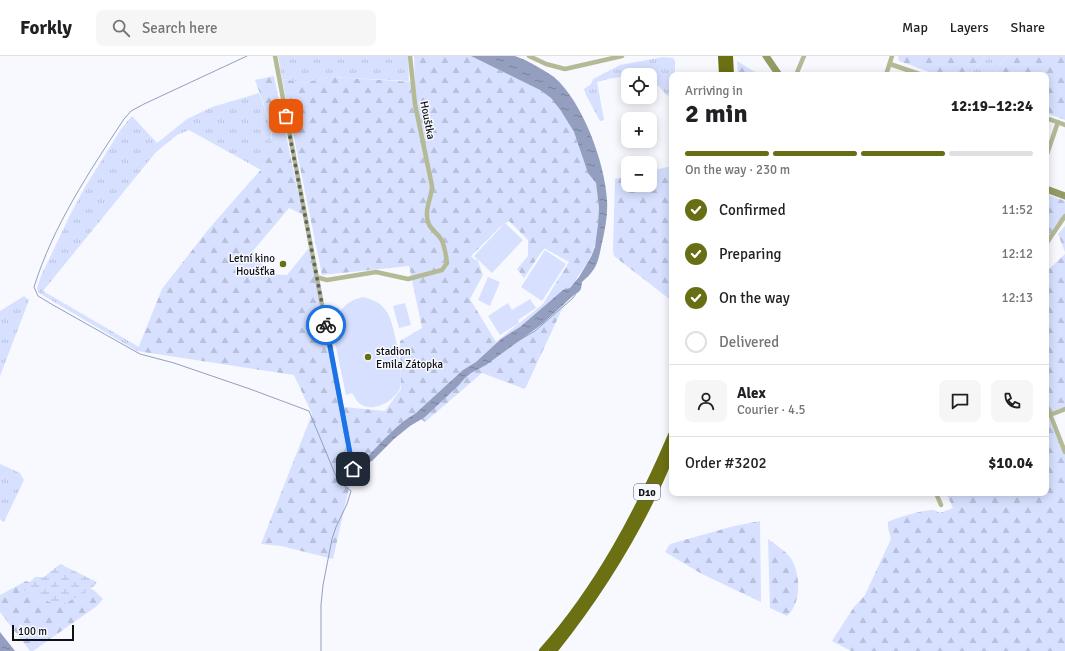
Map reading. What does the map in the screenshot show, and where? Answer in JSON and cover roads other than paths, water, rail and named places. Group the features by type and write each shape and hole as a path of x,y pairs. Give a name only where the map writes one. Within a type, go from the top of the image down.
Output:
{"highway":[{"path":"722,56 725,72"},
{"path":"726,72 729,56"},
{"name":"D10","path":"620,549 669,442"},
{"name":"D10","path":"553,651 574,624 647,506 669,458"},
{"name":"D10","path":"543,651 608,568"}],"street":[{"path":"274,56 353,469"},
{"name":"Houštka","path":"316,277 327,280 376,272 408,279 442,270 447,263 442,242 439,236 431,229 427,216 428,201 432,195 432,186 415,104 410,56"},
{"path":"529,56 546,64 566,69 622,56"},
{"path":"766,56 777,72"},
{"path":"797,72 804,56"},
{"path":"887,72 892,56"},
{"path":"890,64 913,72"},
{"path":"1049,119 1065,125"},
{"path":"1049,148 1058,122"},
{"path":"1049,190 1065,196"},
{"path":"1049,240 1065,216"},
{"path":"1065,409 1050,415 1065,452"},
{"path":"937,496 940,505"}],"water":[{"path":"471,56 514,56 523,59 554,77 565,88 574,102 591,134 602,169 605,185 607,217 599,256 594,269 582,282 579,292 542,324 486,365 471,373 425,417 410,426 394,439 370,462 367,457 397,427 416,413 463,370 476,362 501,339 520,327 563,290 570,288 579,277 595,247 599,208 596,183 588,173 574,132 561,111 551,98 540,90"},
{"path":"0,632 15,651 0,651"}],"waterway":[{"path":"247,56 131,111 124,119 73,200 51,242 34,287 38,296 140,354 174,363 309,411 338,481 351,491 332,539 323,585 321,605 321,651"},
{"path":"511,345 535,331 573,298 577,292"}],"place":[{"name":"Letní kino Houšťka","path":"283,264"},
{"name":"stadion Emila Zátopka","path":"368,357"}]}
